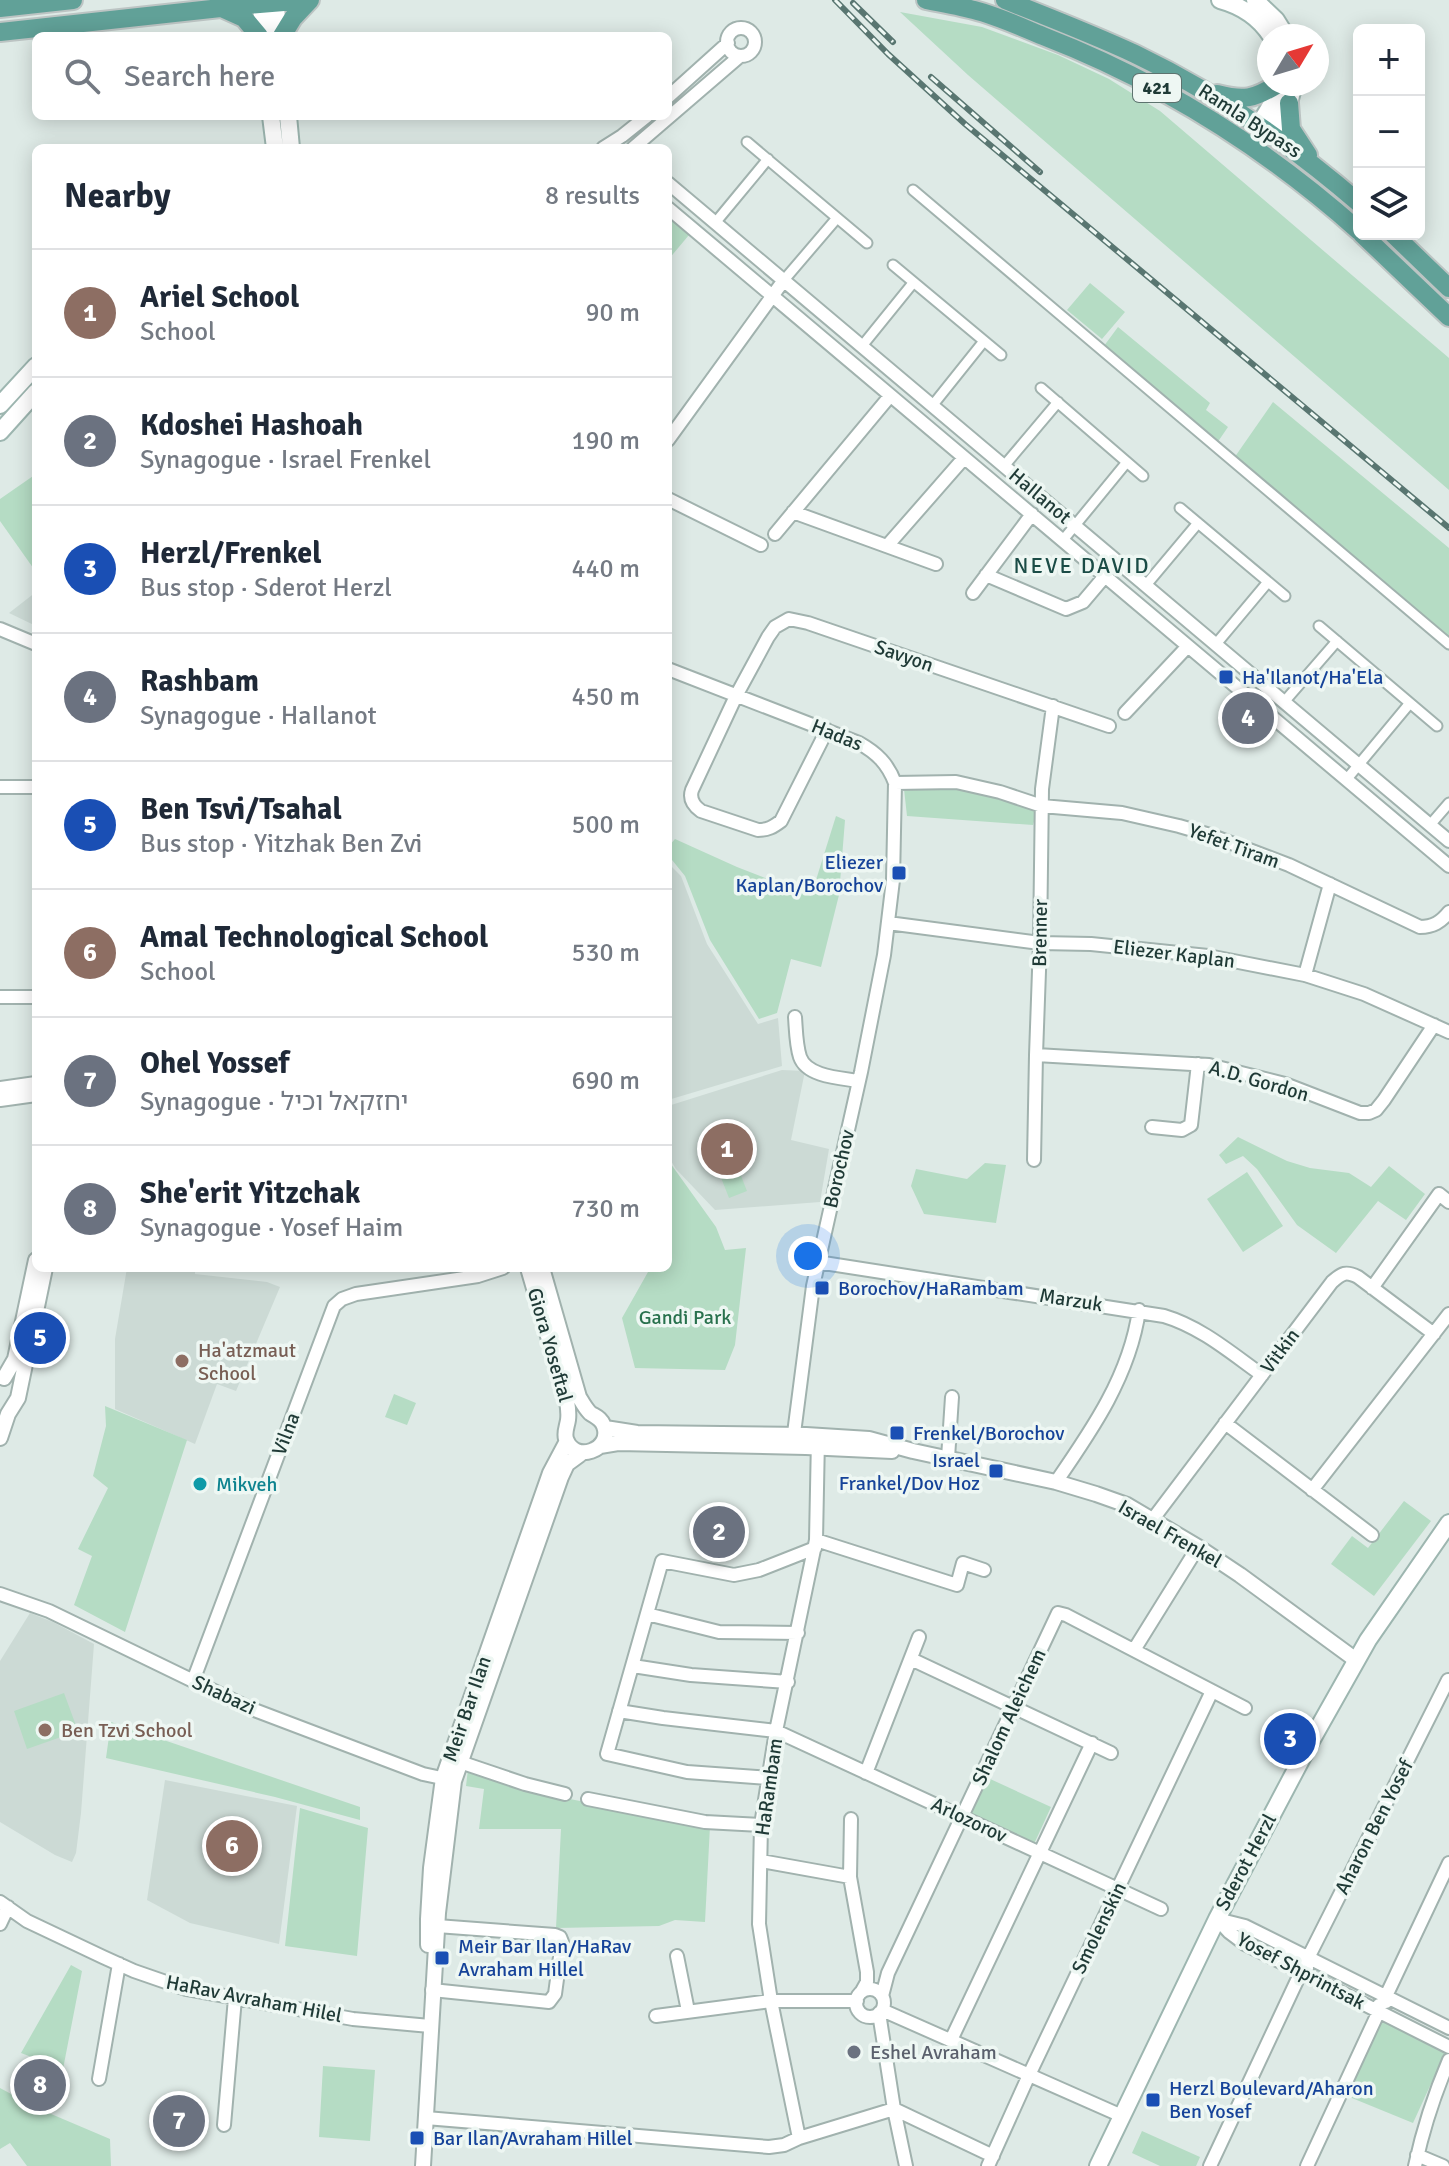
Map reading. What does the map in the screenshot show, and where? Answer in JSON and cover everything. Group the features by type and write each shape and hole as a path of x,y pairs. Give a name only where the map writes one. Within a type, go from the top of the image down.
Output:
{"main road":[{"path":"0,8 73,0"},
{"path":"0,32 268,1 309,0"},
{"path":"284,32 309,0"},
{"name":"Ramla Bypass","path":"926,0 978,10 1071,47 1151,85 1230,131 1289,171 1353,226"},
{"name":"Ramla Bypass","path":"1005,0 1136,55 1203,91 1265,129 1353,198"},
{"path":"1220,0 1242,8 1263,24"},
{"path":"1255,0 1278,24"},
{"path":"262,32 268,1"},
{"path":"268,1 280,32"},
{"path":"217,8 230,10 244,18 257,32"},
{"path":"1203,91 1236,99 1259,96"},
{"path":"1265,129 1275,96"},
{"path":"1291,96 1291,129 1316,167"},
{"path":"1265,129 1289,103"},
{"path":"272,120 274,144"},
{"path":"288,120 291,144"},
{"name":"Ramla Bypass","path":"1368,240 1449,317"},
{"path":"1399,240 1449,288"},
{"path":"0,405 32,370"},
{"path":"0,432 32,396"},
{"name":"Sderot Herzl","path":"1098,2166 1217,1919 1311,1741 1356,1660 1449,1523"},
{"name":"Sderot Herzl","path":"1417,1571 1449,1540"}],"street":[{"path":"672,114 740,56 752,51 755,43 752,34 745,29 737,29 730,34 728,43 731,51 740,56"},
{"path":"672,93 728,43"},
{"path":"609,144 642,120"},
{"path":"638,144 666,120"},
{"path":"747,142 867,243"},
{"path":"704,238 768,159"},
{"name":"HaIlanot","path":"672,186 1449,841"},
{"path":"913,190 1449,644"},
{"name":"HaIlanot","path":"672,211 1449,866"},
{"path":"672,434 771,295 837,218"},
{"path":"893,265 1001,355"},
{"path":"862,346 913,283"},
{"path":"932,406 984,341"},
{"path":"1041,388 1143,476"},
{"path":"775,534 890,396"},
{"path":"1004,466 1058,402"},
{"path":"887,546 964,458"},
{"path":"1063,540 1127,462"},
{"path":"672,501 761,545"},
{"path":"1180,508 1285,596"},
{"path":"793,512 936,564"},
{"path":"973,593 1032,514"},
{"path":"1146,585 1198,523"},
{"path":"986,575 1066,609 1083,602 1105,576"},
{"path":"1216,644 1268,582"},
{"name":"Savyon","path":"736,696 768,637 775,627 789,619 1109,726"},
{"path":"1319,626 1437,726"},
{"path":"0,629 32,642"},
{"path":"1284,702 1337,641"},
{"path":"1125,713 1188,646"},
{"name":"Hadas","path":"672,671 871,749 890,768 895,783"},
{"path":"736,696 690,795 695,807 701,811 758,830 774,826 781,821 827,730"},
{"path":"1346,780 1410,703"},
{"name":"Brenner","path":"1034,1160 1042,789 1053,706"},
{"path":"895,783 956,782 1042,806"},
{"name":"Borochov","path":"793,1440 817,1262 875,1006 888,923 893,880 895,783"},
{"path":"0,787 32,787"},
{"path":"1430,825 1449,803"},
{"name":"Yefet Tiram","path":"1042,806 1122,813 1179,826 1251,850 1420,927 1438,923 1449,912"},
{"path":"1305,975 1330,884"},
{"name":"Eliezer Kaplan","path":"888,923 1040,943 1091,944 1208,956 1305,975 1364,994 1449,1032"},
{"path":"0,997 32,997"},
{"path":"795,1017 800,1060 818,1073 859,1081"},
{"name":"A.D. Gordon","path":"1036,1055 1198,1064 1230,1069 1369,1113 1384,1100 1434,1025"},
{"path":"1152,1127 1182,1130 1191,1125 1198,1064"},
{"path":"0,1089 32,1085"},
{"path":"0,1099 32,1095"},
{"path":"1372,1288 1439,1194 1449,1202"},
{"name":"Marzuk","path":"817,1262 1139,1310 1179,1320 1262,1375"},
{"path":"10,1401 12,1380 2,1378 15,1359 33,1272"},
{"path":"0,1438 44,1272"},
{"name":"Vilna","path":"193,1681 334,1306 356,1294 490,1272"},
{"name":"Giora Yoseftal","path":"529,1272 567,1401 568,1422"},
{"name":"Giora Yoseftal","path":"543,1272 579,1397 591,1413"},
{"name":"Vitkin","path":"1153,1519 1341,1274 1349,1272 1434,1334"},
{"path":"1056,1482 1087,1437 1117,1382 1132,1343 1139,1310"},
{"path":"1312,1490 1449,1314"},
{"path":"948,1458 952,1397"},
{"path":"591,1413 602,1421 605,1434 595,1451 582,1453 571,1447 565,1435 568,1422 578,1414 591,1413"},
{"path":"1225,1423 1372,1535"},
{"name":"Israel Frenkel","path":"605,1428 637,1433 818,1442 869,1439 1056,1482 1127,1505 1153,1519 1240,1575 1356,1660"},
{"name":"Israel Frenkel","path":"600,1446 618,1443 793,1440"},
{"name":"Meir Bar Ilan","path":"432,1990 428,1919 435,1831 448,1780 550,1473 567,1441"},
{"name":"HaRambam","path":"799,2138 759,1924 761,1825 776,1731 816,1544 818,1442"},
{"name":"Meir Bar Ilan","path":"423,2166 448,1780 460,1762 561,1477 567,1464 582,1453"},
{"path":"769,1778 687,1772 607,1754 662,1561 734,1575 759,1570 816,1544 957,1585 963,1563 984,1570"},
{"path":"1198,1547 1134,1650 1245,1708"},
{"name":"Shabazi","path":"0,1594 49,1611 262,1713 423,1774 448,1780"},
{"name":"Shalom Aleichem","path":"882,1996 888,1973 1058,1613 1134,1650"},
{"path":"647,1614 719,1632 798,1633"},
{"path":"866,1773 919,1637"},
{"path":"911,1659 1111,1753"},
{"path":"633,1666 691,1675 788,1682"},
{"name":"Aharon Ben Yosef","path":"1210,2166 1298,1971 1312,1959 1448,1677"},
{"name":"Smolenskin","path":"991,2161 1212,1691"},
{"name":"Arlozorov","path":"619,1711 776,1731 1161,1909"},
{"path":"951,2040 1092,1743"},
{"path":"460,1762 565,1794"},
{"path":"588,1799 705,1822 761,1825"},
{"path":"851,1819 850,1877 867,1972 859,2010 865,2016 881,2012 903,2019 1122,2116"},
{"path":"761,1861 850,1877"},
{"path":"1307,2166 1382,2013 1383,1995 1449,1863"},
{"path":"0,1924 4,1904"},
{"name":"HaRav Avraham Hilel","path":"4,1904 38,1926 119,1964 186,1989 353,2019 430,2026"},
{"name":"Yosef Shprintsak","path":"1217,1919 1245,1926 1449,2028"},
{"name":"Yosef Shprintsak","path":"1217,1919 1245,1944 1449,2047"},
{"path":"432,1990 549,2002 555,1994 562,1942 555,1935 437,1926"},
{"path":"677,1956 688,2011"},
{"path":"99,2079 119,1964"},
{"path":"656,2016 771,2001 860,1996 871,1989 879,1992 884,2000 881,2012 883,2035 906,2166"},
{"path":"224,2125 235,1998"},
{"path":"883,2035 887,2028 903,2019"},
{"path":"1443,2166 1416,2161 1430,2106 1449,2060"},
{"path":"426,2118 769,2147 784,2145 894,2109 991,2161"}],"shaded area":[{"path":"32,595 32,624 9,613"},
{"path":"672,867 681,876 707,944 758,1024 778,1018 782,1066 672,1099"},
{"path":"782,1070 805,1071 791,1140 829,1149 820,1202 715,1210 672,1162 672,1105"},
{"name":"Ha'atzmaut School","path":"126,1272 195,1272 267,1282 280,1287 236,1391 217,1384 195,1444 115,1409 115,1339"},
{"path":"30,1613 94,1644 81,1813 72,1862 0,1822 0,1661"},
{"path":"165,1780 297,1806 279,1944 190,1923 147,1900"}],"green space":[{"path":"900,12 982,27 1058,55 1109,79 1160,111 1449,358 1449,490 968,75"},
{"path":"672,220 689,235 672,255"},
{"path":"1090,283 1125,312 1102,339 1067,310"},
{"path":"1118,327 1210,403 1206,410 1228,427 1215,446 1101,350"},
{"path":"1273,402 1449,548 1449,651 1232,461"},
{"path":"32,477 32,566 0,521 0,499"},
{"path":"950,787 973,790 1037,811 1033,825 907,816 904,789"},
{"path":"836,816 845,820 839,895 821,967 791,959 777,1013 759,1019 710,940 685,876 672,860 672,842 675,839 811,896"},
{"path":"1238,1137 1287,1161 1310,1168 1349,1173 1371,1187 1389,1166 1425,1194 1406,1220 1378,1201 1336,1253 1297,1225 1257,1169 1243,1156 1226,1164 1219,1155"},
{"path":"734,1158 747,1191 729,1198 716,1165"},
{"path":"985,1163 1006,1165 996,1223 924,1214 911,1186 916,1169 967,1179"},
{"name":"Gandi Park","path":"672,1166 716,1227 725,1250 746,1248 735,1345 725,1370 635,1368 622,1318 648,1272 672,1272"},
{"path":"1247,1172 1283,1226 1243,1252 1207,1199"},
{"path":"394,1394 416,1403 407,1425 385,1417"},
{"path":"105,1406 187,1440 125,1632 74,1605 92,1556 78,1549 108,1488 93,1476 106,1426"},
{"path":"1404,1501 1431,1521 1374,1596 1331,1564 1352,1536 1368,1548"},
{"path":"64,1693 78,1731 27,1749 14,1711"},
{"path":"111,1722 360,1807 360,1820 106,1758"},
{"path":"468,1769 554,1796 710,1826 705,1922 675,1920 659,1926 556,1928 561,1829 479,1829 484,1789 466,1786"},
{"path":"988,1778 1051,1807 1034,1844 971,1815"},
{"path":"300,1808 368,1828 357,1956 285,1946"},
{"path":"71,1965 82,1971 63,2069 21,2053"},
{"path":"1383,2019 1446,2051 1413,2123 1347,2096"},
{"path":"323,2066 375,2070 370,2141 319,2137"},
{"path":"0,2088 37,2108 110,2139 111,2166 27,2166 10,2143 0,2149"},
{"path":"1142,2131 1200,2157 1196,2166 1160,2166 1132,2153"}],"railway":[{"path":"835,0 888,54 965,124 1449,528"},
{"path":"853,3 893,42"},
{"path":"931,77 1040,172"}],"place":[{"name":"Ha'Ilanot/Ha'Ela","path":"1226,677"},
{"name":"Rashbam","path":"1248,718"},
{"name":"Eliezer Kaplan/Borochov","path":"899,873"},
{"name":"Ariel School","path":"727,1149"},
{"name":"Borochov/HaRambam","path":"822,1288"},
{"name":"Ben Tsvi/Tsahal","path":"40,1338"},
{"name":"Ha'atzmaut School","path":"182,1361"},
{"name":"Frenkel/Borochov","path":"897,1433"},
{"name":"Israel Frankel/Dov Hoz","path":"996,1471"},
{"name":"Mikveh","path":"200,1484"},
{"name":"Kdoshei Hashoah","path":"719,1532"},
{"name":"Ben Tzvi School","path":"45,1730"},
{"name":"Herzl/Frenkel","path":"1290,1739"},
{"name":"Amal Technological School","path":"232,1846"},
{"name":"Meir Bar Ilan/HaRav Avraham Hillel","path":"442,1958"},
{"name":"Eshel Avraham","path":"854,2052"},
{"name":"She'erit Yitzchak","path":"40,2085"},
{"name":"Herzl Boulevard/Aharon Ben Yosef","path":"1153,2100"},
{"name":"Ohel Yossef","path":"179,2121"},
{"name":"Bar Ilan/Avraham Hillel","path":"417,2138"}],"district":[{"name":"NEVE DAVID","path":"1082,565"}]}
